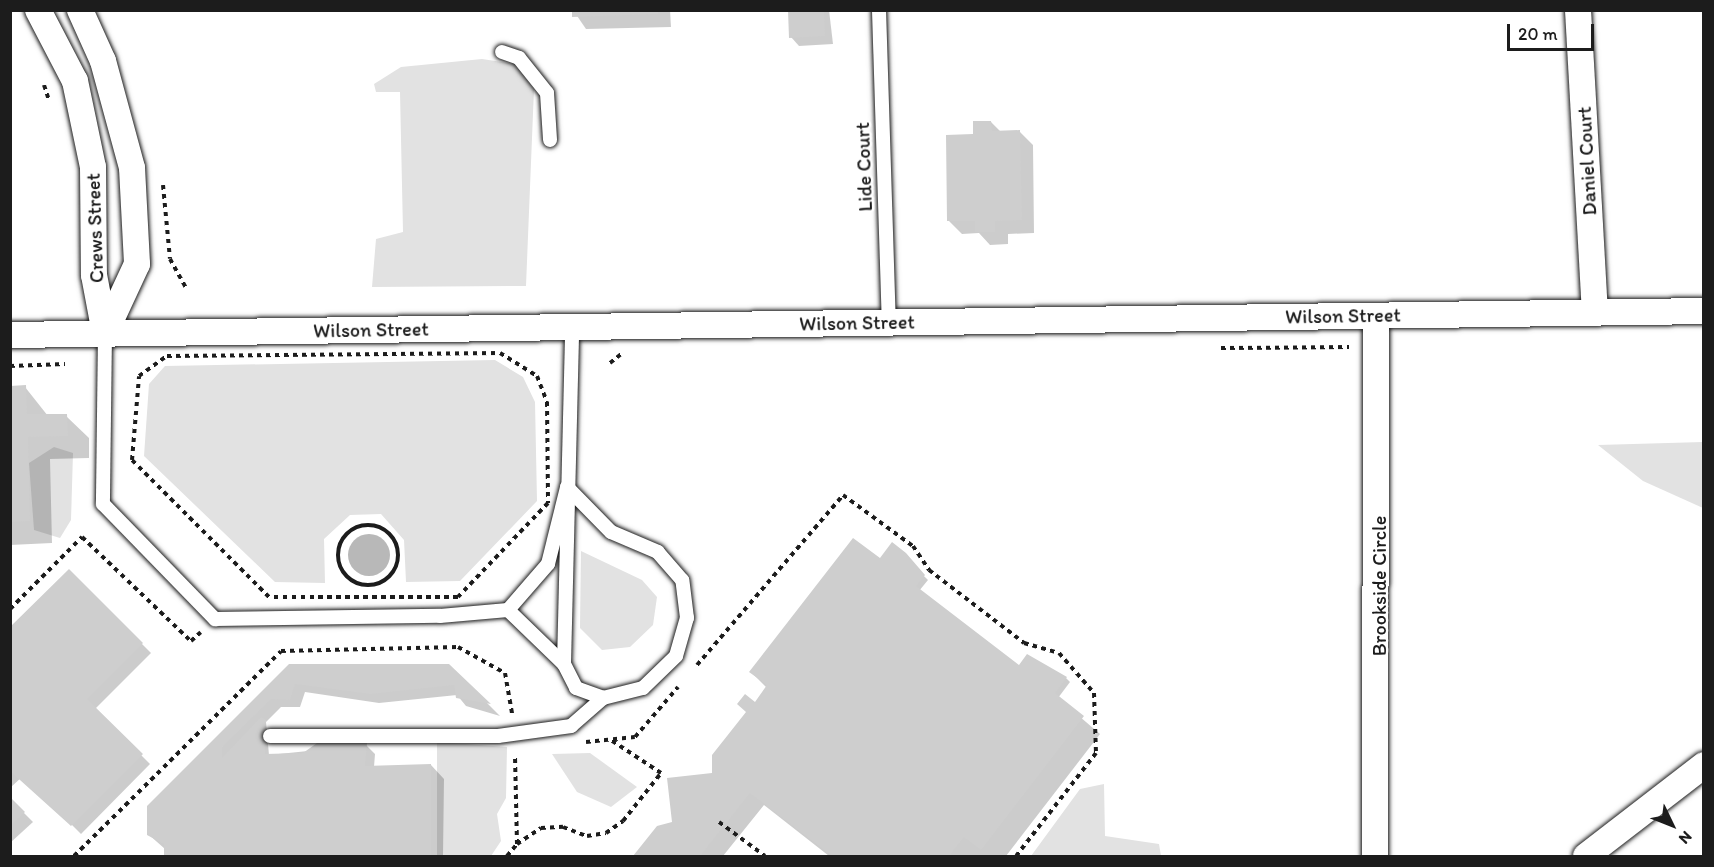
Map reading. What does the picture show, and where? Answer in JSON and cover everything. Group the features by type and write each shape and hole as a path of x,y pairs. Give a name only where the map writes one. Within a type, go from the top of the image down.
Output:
{"street":[{"name":"Crews Street","path":"38,10 75,81 93,167 94,275 105,333"},
{"name":"Crews Street","path":"80,10 103,61 132,168 137,264 105,333"},
{"name":"Daniel Court","path":"1578,10 1595,312"},
{"name":"Wilson Street","path":"10,335 1704,311"},
{"name":"Brookside Circle","path":"1376,316 1376,856"},
{"path":"1586,856 1704,765"}],"lane":[{"name":"Lide Court","path":"879,10 889,323"},
{"path":"502,52 519,58 547,93 550,140"},
{"path":"564,664 572,328"},
{"path":"105,333 103,504 215,619 440,616 508,610 548,564 567,487"},
{"path":"270,736 515,733 572,726 603,698 643,688 676,656 687,618 682,580 658,552 611,532 567,487"},
{"path":"508,610 564,664 576,688 603,698"}],"path":[{"path":"40,76 50,106"},
{"path":"500,353 537,376 547,402 548,503 458,597 367,601 269,597 132,460 139,376 149,365 185,355 500,353"},
{"path":"10,366 65,364"},
{"path":"689,674 843,495 913,546 929,570 1023,643 1059,653 1094,693 1096,753 1016,856"},
{"path":"375,526 396,544 394,571 380,583 351,580 339,563 341,543 355,528 375,526"},
{"path":"10,609 82,537 191,641 215,619"},
{"path":"74,856 281,651 458,647 505,673 515,733"},
{"path":"579,742 635,737 681,683"},
{"path":"507,856 516,844 541,828 562,827 587,836 606,833 623,821 661,773 611,740"},
{"path":"516,844 515,748 525,747"},
{"path":"719,822 765,856"}],"shaded area":[{"path":"482,59 515,64 534,89 526,286 372,287 376,239 403,232 400,92 376,92 374,84 401,67"},
{"path":"495,360 523,377 535,402 537,501 460,581 406,582 404,540 381,514 350,515 324,539 325,583 275,582 144,456 149,384 165,366"},
{"path":"1703,442 1703,508 1643,481 1598,445"},
{"path":"54,447 73,453 71,520 60,538 34,530 29,463"},
{"path":"369,534 384,540 390,555 384,570 369,576 354,570 348,555 354,540"},
{"path":"581,551 642,580 657,597 653,625 630,647 602,650 580,628"},
{"path":"437,742 507,747 506,798 497,814 501,841 491,856 437,856"},
{"path":"590,753 637,787 611,807 577,792 552,754"},
{"path":"1104,784 1105,836 1159,844 1161,856 1031,856 1080,789"}],"building":[{"path":"572,10 658,10 658,14 572,17"},
{"path":"788,10 824,10 825,36 789,38"},
{"path":"973,121 991,121 992,131 1020,130 1022,220 995,221 995,232 975,232 975,221 947,221 946,135 973,134"},
{"path":"26,385 27,414 67,414 68,436 28,437 30,521 10,522 10,386"},
{"path":"853,538 880,558 892,542 906,553 925,575 916,586 1019,665 1027,654 1067,677 1055,693 1084,716 981,850 964,837 949,856 832,856 750,793 700,856 633,856 657,826 672,822 667,778 712,773 712,755 746,712 737,704 745,694 755,702 767,685 749,672"},
{"path":"69,569 143,643 87,699 143,754 71,826 10,771 10,627"},
{"path":"289,664 449,664 491,704 456,698 454,685 370,694 295,684 290,700 271,699 222,747 222,758 261,717 266,720 265,754 303,753 317,743 367,743 365,766 431,764 431,856 164,856 164,844 147,835 147,806"},
{"path":"10,797 25,812 10,826"}]}
